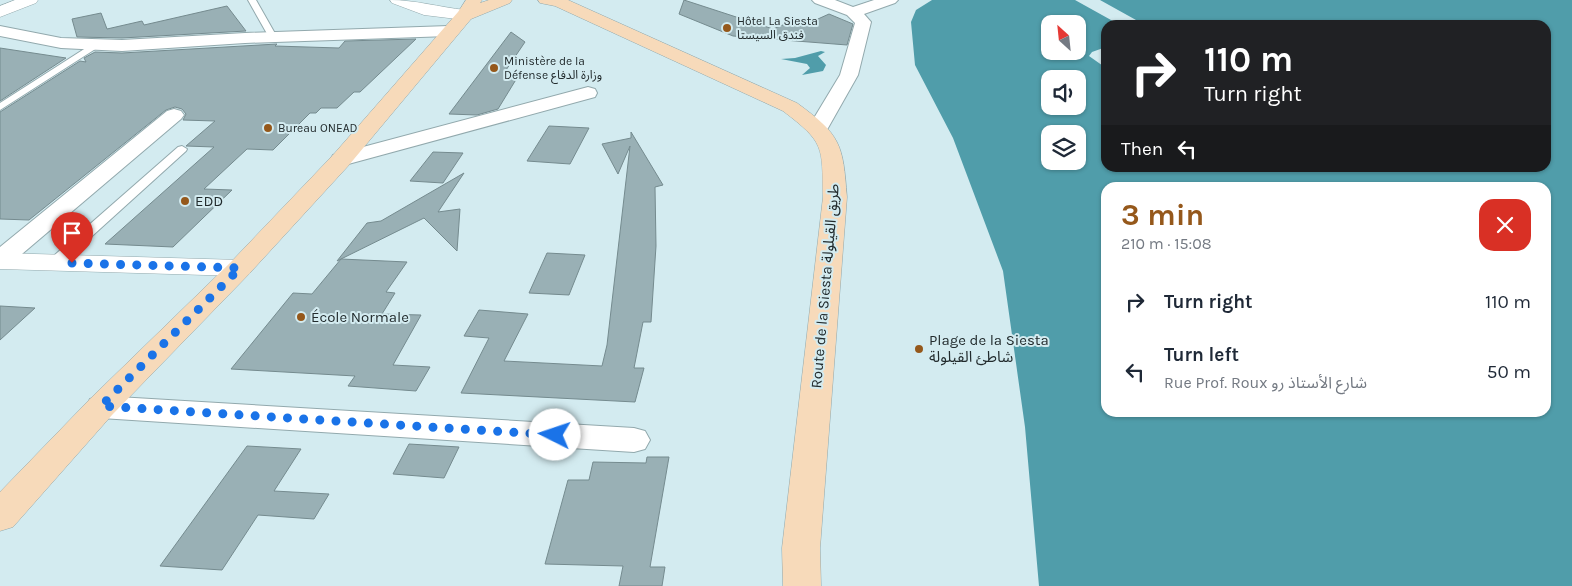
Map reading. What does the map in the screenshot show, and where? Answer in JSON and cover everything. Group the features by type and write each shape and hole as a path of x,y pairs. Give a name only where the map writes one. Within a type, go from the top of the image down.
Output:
{"main road":[{"path":"0,516 101,406 240,268 341,160 463,15 504,0"},
{"name":"Route de la Siesta طريق القيلولة","path":"554,1 790,107 818,128 833,148 835,197 801,548 802,586"}],"street":[{"path":"0,4 10,0"},
{"path":"0,12 30,0"},
{"path":"398,0 424,10 463,15"},
{"path":"818,128 849,75 863,22 853,12 820,0"},
{"path":"853,12 890,0"},
{"path":"0,31 23,38 57,44 95,46 274,37 463,15"},
{"path":"341,160 588,93"},
{"path":"0,260 174,115"},
{"path":"0,260 240,268"},
{"path":"101,406 634,440"}],"lane":[{"path":"252,0 274,37"},
{"path":"0,107 95,46"},
{"path":"54,263 182,149"}],"water":[{"path":"932,0 1075,0 1111,20 1101,20 1101,49 1092,52 1089,56 1101,64 1101,172 1551,172 1551,20 1136,20 1100,0 1572,0 1572,586 1039,586 1025,427 1003,271 953,138 915,65 911,22 916,10"},
{"path":"821,51 825,52 818,56 826,65 823,71 802,75 810,68 807,64 781,59 795,58"}],"building":[{"path":"684,0 773,29 797,19 809,23 829,14 853,24 847,45 733,36 679,14"},
{"path":"227,6 246,31 122,38 77,37 72,19 101,13 107,29 142,21 144,25"},
{"path":"511,32 525,42 504,73 520,73 498,109 477,115 449,114"},
{"path":"416,39 360,92 354,92 337,108 321,108 316,113 310,113 273,150 247,149 204,189 232,190 173,247 105,244 214,147 186,146 215,121 183,120 186,114 182,109 175,107 166,110 29,220 0,219 0,112 80,61 86,62 84,58 95,52 122,53 277,44 275,46 339,48 345,41"},
{"path":"0,48 66,58 0,101"},
{"path":"549,126 589,128 570,164 527,161"},
{"path":"631,132 663,185 655,187 656,246 651,322 643,322 634,368 644,368 635,402 461,393 489,338 464,336 479,310 528,314 504,361 602,366 607,345 630,146 618,174 602,144 631,138"},
{"path":"433,152 463,153 443,183 410,181"},
{"path":"464,173 438,212 460,209 457,251 424,218 337,261 367,223 381,221"},
{"path":"547,253 585,255 569,295 529,293"},
{"path":"341,259 407,262 386,292 395,293 382,314 421,315 393,365 430,367 416,391 348,386 355,376 231,369 293,293 312,294"},
{"path":"0,306 35,308 0,340"},
{"path":"409,444 459,447 444,478 393,474"},
{"path":"247,446 301,449 274,491 329,494 314,519 258,515 222,570 160,566"},
{"path":"647,457 669,457 650,567 665,567 662,586 619,586 623,566 545,564 568,480 589,480 593,462 646,463"}],"place":[{"name":"Hôtel La Siesta فندق السيستا","path":"727,28"},
{"name":"Ministère de la Défense وزارة الدفاع","path":"494,68"},
{"name":"Bureau ONEAD","path":"268,128"},
{"name":"EDD","path":"185,201"},
{"name":"École Normale","path":"301,317"},
{"name":"Plage de la Siesta شاطئ القيلولة","path":"919,349"}],"route":[{"path":"72,263 240,268 101,406 555,435"}]}
